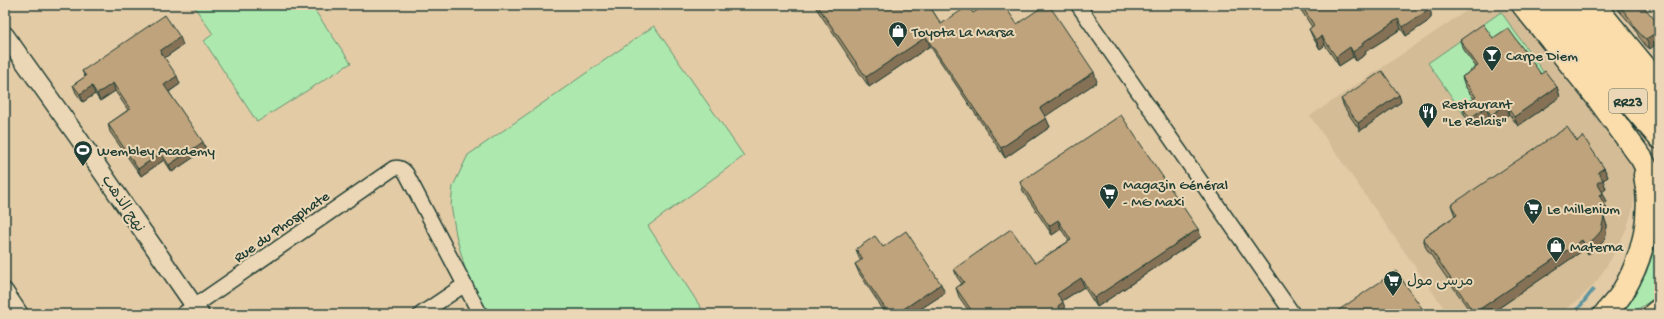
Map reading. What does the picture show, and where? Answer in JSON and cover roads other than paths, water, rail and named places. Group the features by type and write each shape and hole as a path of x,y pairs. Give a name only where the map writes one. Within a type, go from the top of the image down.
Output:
{"highway":[{"path":"1523,5 1596,96 1642,159 1659,194"},
{"name":"RR23","path":"1546,5 1603,60 1659,108"},
{"name":"RR23","path":"1568,5 1603,60 1659,137"},
{"path":"1594,5 1659,84"},
{"path":"1605,314 1622,294 1639,260 1648,223 1647,184 1642,159"},
{"path":"1654,314 1659,310"}],"street":[{"path":"1078,5 1293,314"},
{"name":"نهج الذهب","path":"5,35 78,136 192,311"},
{"name":"Rue du Phosphate","path":"192,311 394,168 403,169 406,173 464,285"},
{"path":"421,314 464,285 480,314"},
{"path":"5,290 21,314"}],"waterway":[{"path":"1574,314 1593,290"}],"place":[{"name":"Toyota La Marsa","path":"898,48"},
{"name":"Carpe Diem","path":"1492,72"},
{"name":"Restaurant \"Le Relais\"","path":"1428,129"},
{"name":"Wembley Academy","path":"83,167"},
{"name":"Magazin Général - MG Maxi","path":"1109,210"},
{"name":"Le Millenium","path":"1533,225"},
{"name":"Materna","path":"1556,263"},
{"name":"مرسى مول","path":"1393,297"}]}
